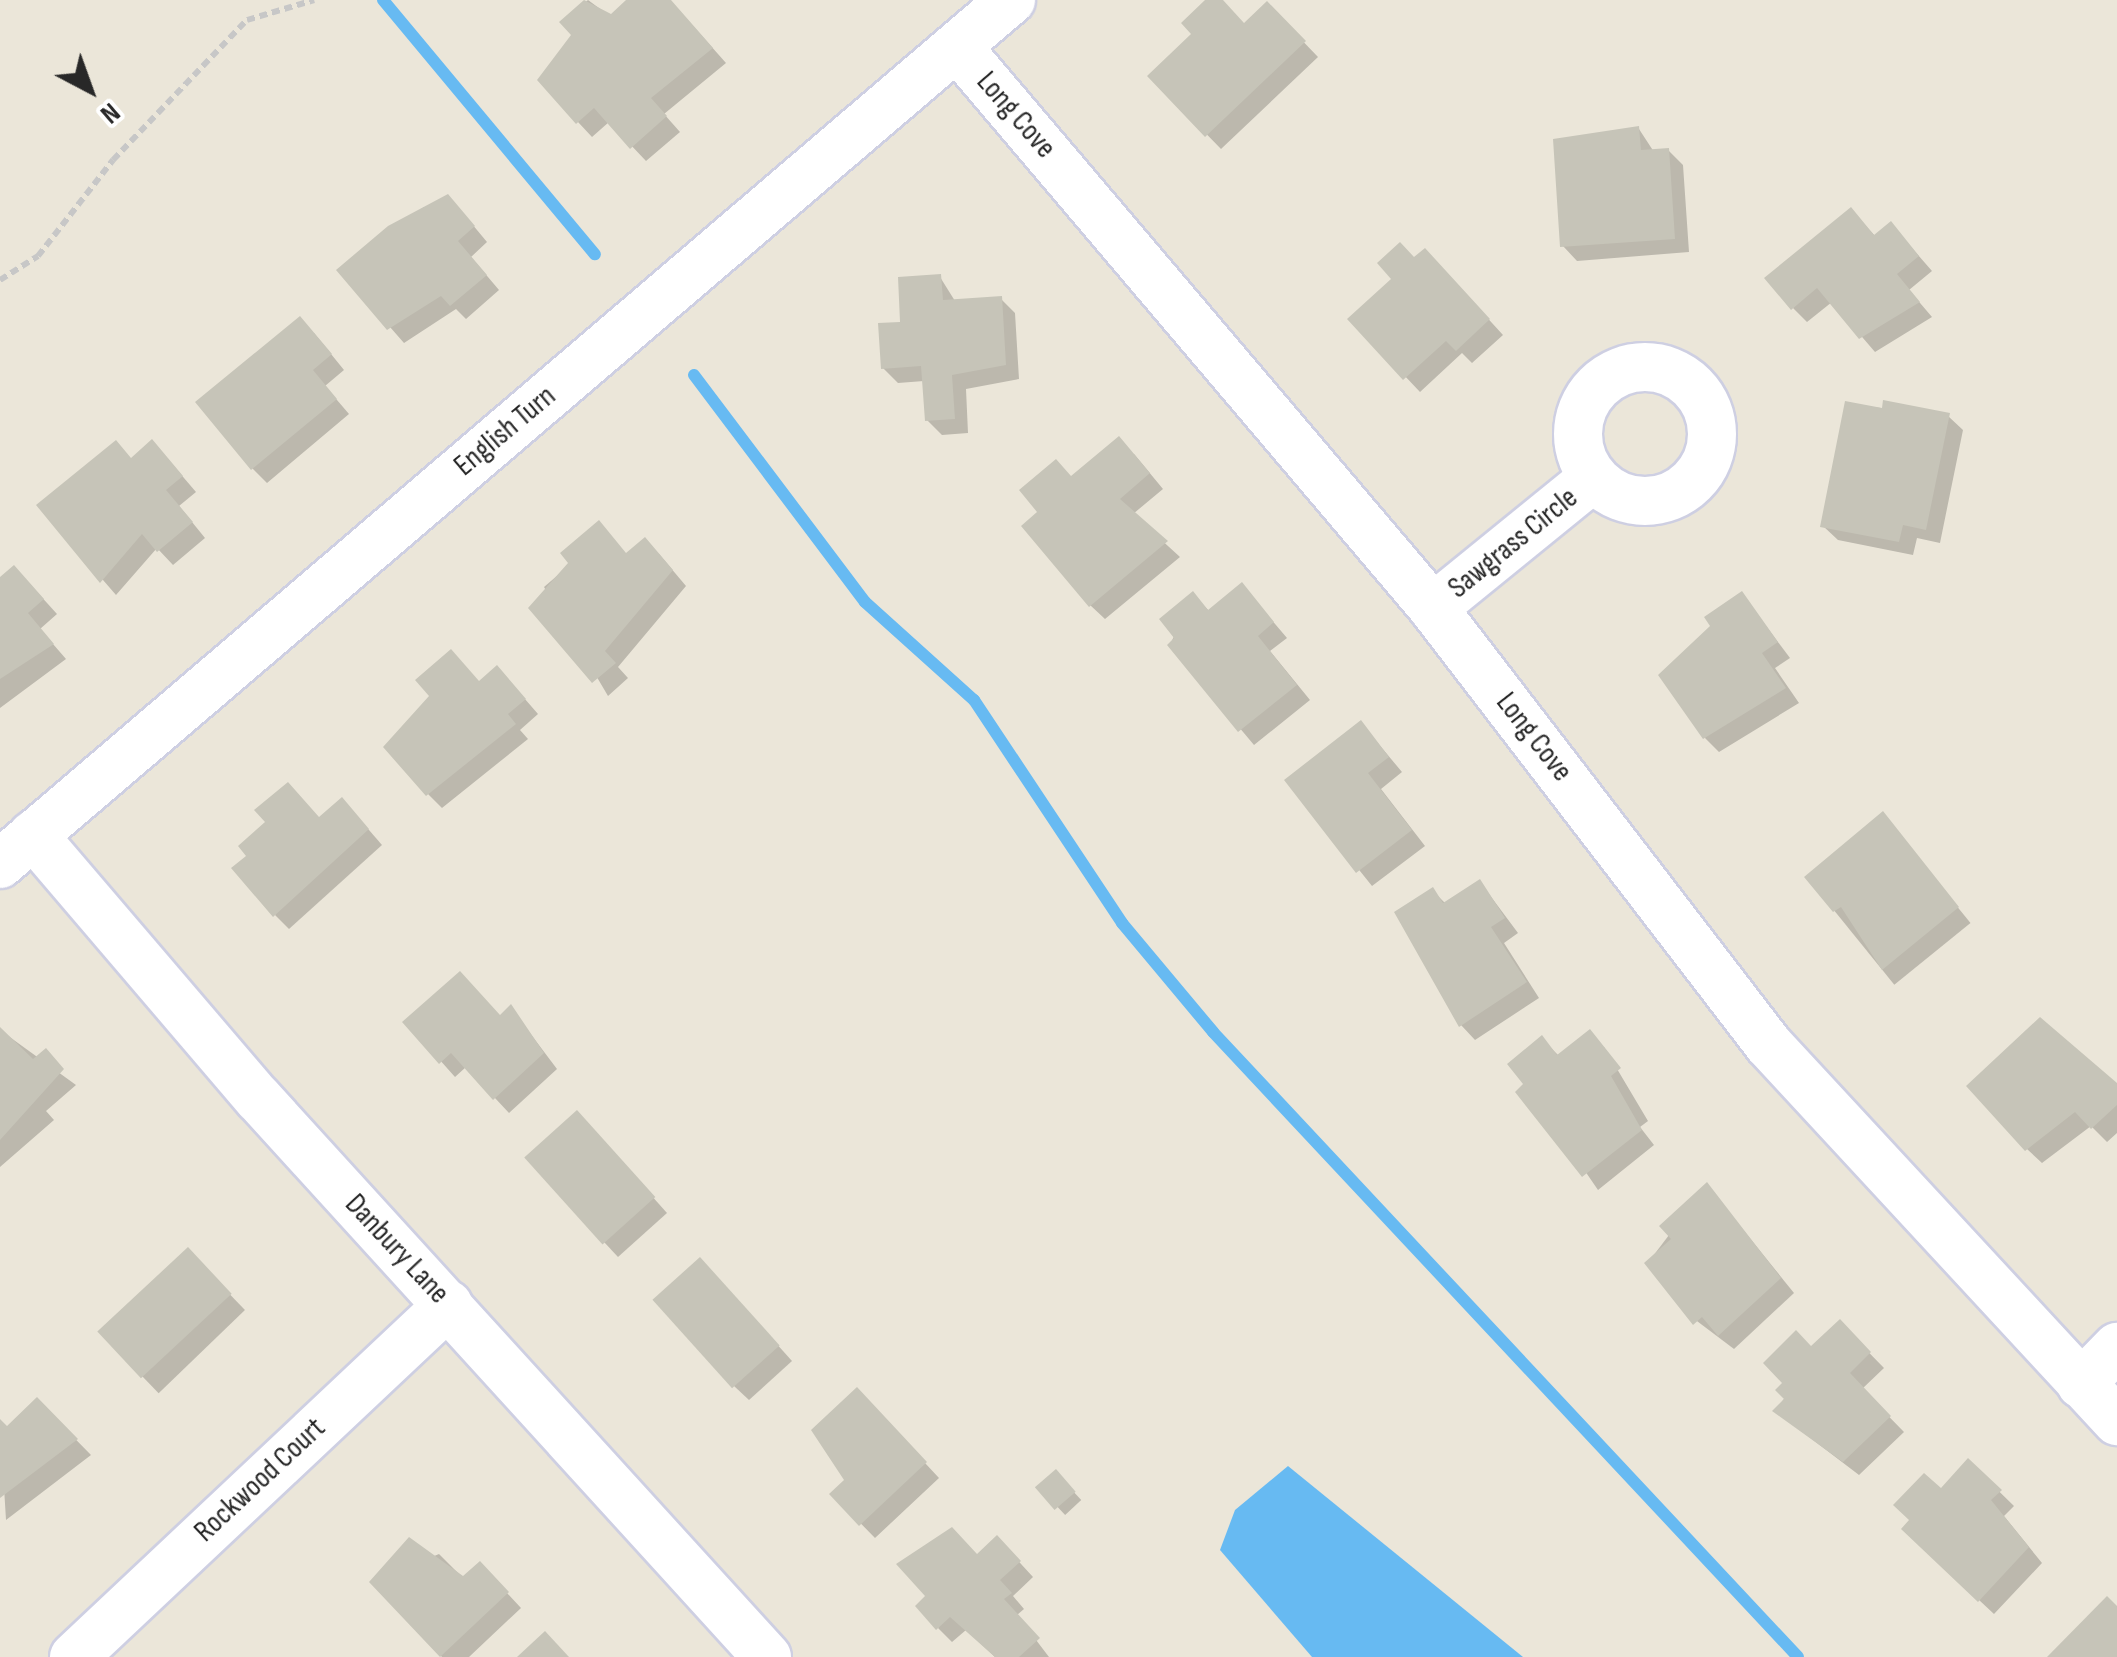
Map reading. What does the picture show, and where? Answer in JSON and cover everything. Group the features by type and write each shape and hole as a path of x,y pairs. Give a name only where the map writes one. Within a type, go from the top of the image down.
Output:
{"street":[{"name":"English Turn","path":"17,849 1012,0"},
{"name":"Long Cove","path":"958,48 1434,608 1768,1044 2117,1421"},
{"name":"Sawgrass Circle","path":"1434,608 1593,478"},
{"name":"Danbury Lane","path":"17,849 448,1305 767,1657"},
{"name":"Rockwood Court","path":"74,1657 448,1305"},
{"path":"2080,1384 2117,1348"}],"path":[{"path":"0,280 38,256 113,160 246,20 314,0"}],"water":[{"path":"1288,1466 1523,1657 1312,1657 1220,1550 1235,1510"}],"building":[{"path":"584,0 611,14 626,0 671,0 713,48 651,98 667,116 630,149 594,108 576,124 537,80 571,35 559,22"},
{"path":"1205,0 1223,0 1244,23 1267,1 1306,41 1205,137 1147,76 1191,34 1181,23"},
{"path":"1639,126 1641,150 1669,148 1675,239 1560,247 1553,139"},
{"path":"448,194 475,226 458,241 487,275 450,306 441,296 387,330 336,270 388,226"},
{"path":"1851,207 1874,235 1891,221 1919,256 1897,274 1920,302 1859,339 1817,288 1791,310 1764,278"},
{"path":"1400,242 1414,257 1425,248 1490,319 1456,351 1446,341 1403,380 1347,319 1391,279 1377,263"},
{"path":"941,274 943,300 1002,296 1006,365 952,375 955,419 925,421 921,366 881,369 878,323 900,322 898,277"},
{"path":"300,316 332,354 313,370 337,399 251,470 195,402"},
{"path":"1883,400 1950,413 1926,530 1903,525 1899,542 1820,527 1845,401 1882,408"},
{"path":"1119,436 1150,473 1120,499 1168,541 1089,607 1021,526 1037,512 1019,490 1056,459 1071,476"},
{"path":"152,439 183,476 166,490 193,522 157,552 142,534 100,583 36,505 116,440 131,458"},
{"path":"599,520 626,553 645,537 673,570 605,651 616,663 592,683 528,608 568,563 560,553"},
{"path":"14,565 44,599 28,613 54,644 0,679 0,577"},
{"path":"1242,582 1274,622 1258,636 1297,685 1238,732 1167,645 1174,638 1159,619 1193,591 1208,610"},
{"path":"1742,591 1778,642 1762,653 1786,688 1703,739 1658,675 1710,626 1704,617"},
{"path":"451,649 479,681 497,665 526,699 508,714 516,724 426,796 383,747 429,696 415,680"},
{"path":"1361,720 1389,757 1368,773 1412,830 1356,873 1284,780"},
{"path":"288,782 319,817 342,797 369,829 273,917 231,868 246,856 238,846 265,822 254,810"},
{"path":"1883,811 1959,907 1882,970 1841,907 1833,912 1804,877"},
{"path":"1480,879 1505,918 1491,927 1527,982 1459,1027 1394,912 1433,887 1443,903"},
{"path":"460,971 500,1015 511,1004 544,1053 493,1100 451,1053 439,1064 402,1022"},
{"path":"2040,1017 2117,1083 2117,1105 2091,1129 2075,1112 2025,1151 1966,1086"},
{"path":"0,1027 33,1059 46,1048 64,1069 0,1140"},
{"path":"1590,1029 1621,1068 1611,1076 1642,1130 1582,1177 1515,1092 1523,1084 1507,1064 1542,1035 1557,1055"},
{"path":"577,1110 655,1197 603,1244 524,1158"},
{"path":"1707,1182 1781,1278 1718,1336 1702,1317 1693,1325 1644,1263 1671,1239 1659,1226"},
{"path":"188,1247 232,1294 141,1378 97,1332"},
{"path":"700,1257 780,1345 732,1388 652,1300"},
{"path":"1840,1319 1871,1352 1850,1373 1891,1416 1843,1462 1772,1411 1784,1399 1775,1390 1782,1383 1763,1363 1796,1330 1811,1346"},
{"path":"857,1387 927,1462 859,1526 829,1494 844,1480 811,1430"},
{"path":"37,1397 78,1439 0,1498 0,1419 7,1426"},
{"path":"1968,1458 2002,1490 1991,1500 2029,1547 1978,1602 1901,1529 1909,1520 1893,1505 1924,1473 1941,1488"},
{"path":"1056,1469 1076,1492 1055,1510 1035,1487"},
{"path":"952,1527 977,1554 997,1535 1021,1561 1000,1580 1012,1593 1004,1599 1040,1638 1019,1657 995,1657 950,1617 936,1630 915,1606 925,1596 896,1564"},
{"path":"409,1537 463,1576 480,1561 509,1592 440,1657 369,1582"},
{"path":"2107,1596 2117,1606 2117,1657 2047,1657"},
{"path":"545,1631 569,1657 517,1657"}],"waterway":[{"path":"383,0 595,254"},
{"path":"694,375 865,602 974,700 1122,923 1213,1032 1798,1657"}]}
